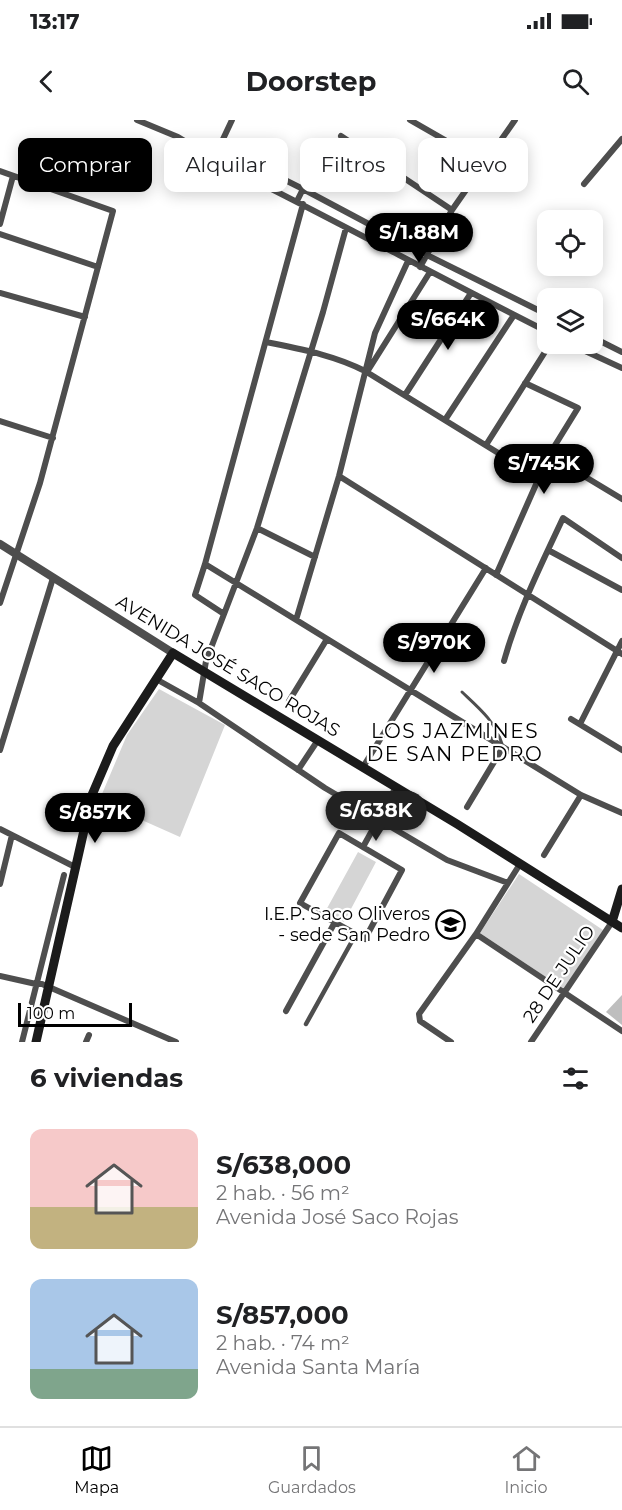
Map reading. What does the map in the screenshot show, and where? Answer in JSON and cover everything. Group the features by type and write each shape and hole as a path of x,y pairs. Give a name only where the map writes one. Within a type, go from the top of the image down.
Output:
{"main road":[{"name":"AVENIDA JOSÉ SACO ROJAS","path":"173,653 363,767 622,928"},
{"path":"36,1042 92,795 109,755 173,653"},
{"path":"612,922 622,889"},
{"path":"612,922 622,916"}],"street":[{"path":"137,120 180,138"},
{"path":"224,138 232,120"},
{"path":"410,120 441,138"},
{"path":"502,138 515,120"},
{"path":"341,136 452,210"},
{"path":"584,184 622,139"},
{"path":"0,171 114,211 53,438 0,603"},
{"path":"0,225 13,176"},
{"path":"280,192 408,261 537,326"},
{"path":"224,614 195,595 206,564 266,342 302,192"},
{"path":"309,192 427,255 537,310"},
{"path":"420,267 465,192"},
{"path":"199,702 206,661 257,528 346,228"},
{"path":"0,234 98,267"},
{"path":"296,620 339,476 375,333 408,261"},
{"path":"366,371 430,272"},
{"path":"483,300 490,286"},
{"path":"0,293 85,317"},
{"path":"405,395 471,293"},
{"path":"445,420 514,315"},
{"path":"266,342 311,351 366,371 539,478"},
{"path":"603,342 622,352"},
{"path":"486,445 544,354"},
{"path":"592,354 622,368"},
{"path":"496,575 549,455 578,408 525,383"},
{"path":"0,421 53,438"},
{"path":"549,455 622,499"},
{"path":"339,476 620,653"},
{"path":"504,661 510,638 527,595 563,518 622,558"},
{"path":"257,528 315,557"},
{"name":"AVENIDA JOSÉ SACO ROJAS","path":"0,544 173,653"},
{"path":"548,550 622,590"},
{"path":"206,564 581,795 622,813"},
{"path":"363,767 486,568"},
{"path":"0,750 53,578"},
{"path":"289,700 327,639"},
{"path":"579,724 620,653 622,641"},
{"path":"156,679 199,702 298,770 447,860 508,883"},
{"path":"571,719 622,750"},
{"path":"298,770 318,740"},
{"path":"467,807 503,747"},
{"path":"363,848 396,788"},
{"path":"544,855 581,795"},
{"path":"0,829 75,867"},
{"path":"339,833 402,870 365,939 335,922 300,903 339,833"},
{"path":"0,884 12,835"},
{"path":"451,1042 420,1021 419,1014 476,934 520,864"},
{"path":"22,1042 64,875"},
{"path":"286,1011 335,922"},
{"name":"28 DE JULIO","path":"531,1042 612,922"},
{"path":"306,1024 356,934"},
{"path":"476,934 622,1031"},
{"path":"0,976 48,986 176,1042"},
{"path":"29,1011 41,1015"},
{"path":"86,1042 89,1035"}],"lane":[{"path":"462,692 493,722 503,747"}],"shaded area":[{"path":"159,689 225,725 180,837 99,801 127,735"},
{"path":"358,852 376,862 344,922 325,912"},
{"path":"519,874 603,930 564,989 480,933"}],"building":[{"path":"622,995 622,1025 606,1012"}],"place":[{"name":"I.E.P. Saco Oliveros - sede San Pedro","path":"451,924"}],"district":[{"name":"LOS JAZMINES DE SAN PEDRO","path":"455,742"}]}
